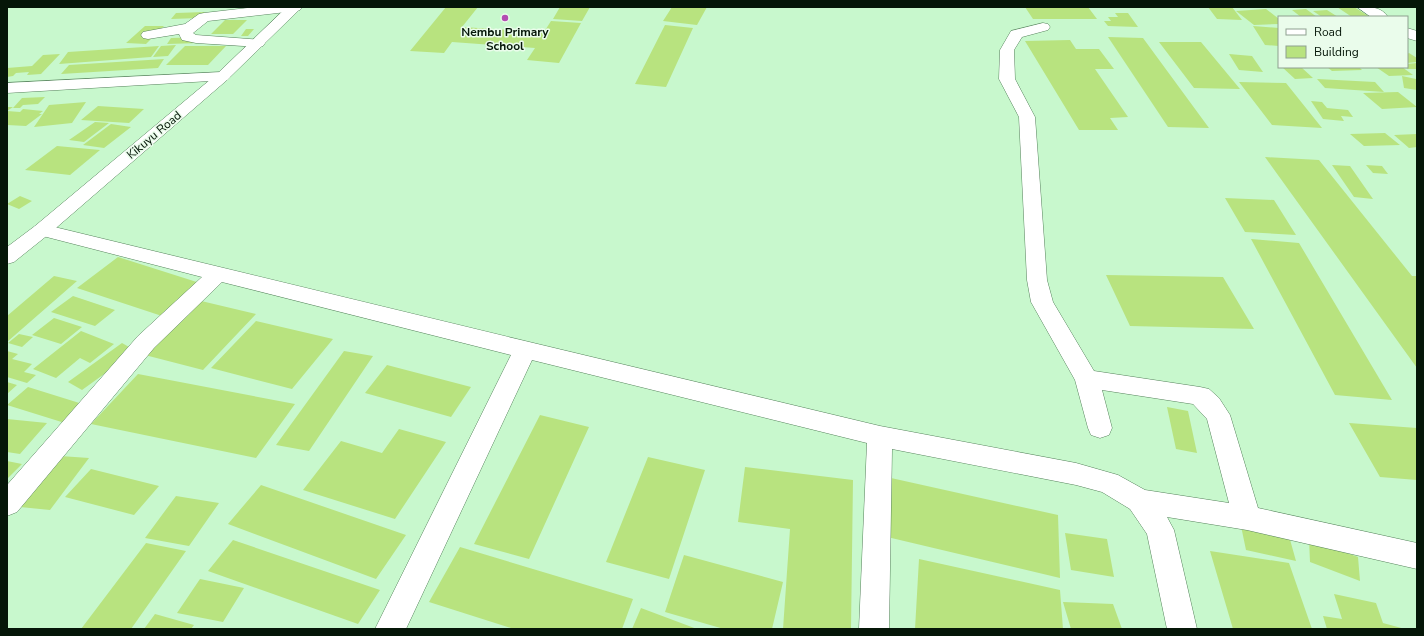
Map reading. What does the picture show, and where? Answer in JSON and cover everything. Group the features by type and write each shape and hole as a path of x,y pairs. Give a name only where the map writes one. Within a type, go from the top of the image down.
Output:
{"street":[{"path":"258,43 196,39 188,37 186,33 189,28 204,17 295,7"},
{"name":"Kikuyu Road","path":"7,257 42,230 222,77 295,7"},
{"path":"1364,7 1380,16"},
{"path":"1043,27 1016,34 1007,50 1007,79 1027,116 1037,280 1042,302 1088,379 1100,428"},
{"path":"148,35 189,28"},
{"path":"1408,32 1417,37"},
{"path":"7,88 222,77"},
{"path":"42,230 524,350 880,436 1076,474 1109,484 1140,501 1246,518 1417,556"},
{"path":"7,504 146,342 219,273"},
{"path":"390,629 524,350"},
{"path":"1088,379 1200,396 1218,415 1246,518"},
{"path":"874,629 880,436"},
{"path":"1140,501 1160,530 1182,629"}],"building":[{"path":"446,7 478,7 462,27 544,32 551,21 581,23 559,63 527,60 535,48 452,42 444,53 410,51"},
{"path":"560,7 590,7 582,21 553,19"},
{"path":"672,7 707,7 697,25 663,21"},
{"path":"1025,7 1088,7 1097,19 1033,19"},
{"path":"1208,7 1232,7 1242,20 1217,19"},
{"path":"1337,7 1354,7 1368,16 1350,16"},
{"path":"1266,9 1278,18 1278,24 1254,25 1236,11"},
{"path":"1306,9 1316,16 1300,16 1292,10"},
{"path":"1327,10 1336,16 1320,16 1313,11"},
{"path":"205,12 199,18 171,19 176,13"},
{"path":"1115,13 1128,13 1138,27 1108,26 1104,21 1111,21 1108,17 1118,17"},
{"path":"225,20 247,20 233,34 211,34"},
{"path":"665,25 693,28 666,87 635,84"},
{"path":"145,26 164,26 146,44 126,43"},
{"path":"1253,26 1278,28 1278,46 1265,45"},
{"path":"246,29 254,29 248,36 241,36"},
{"path":"203,37 199,43 167,44 171,38"},
{"path":"1108,37 1143,38 1209,128 1168,127"},
{"path":"1070,40 1076,49 1099,49 1114,69 1095,69 1128,117 1110,118 1118,130 1079,130 1025,41"},
{"path":"1159,42 1201,42 1240,89 1194,88"},
{"path":"176,45 168,56 153,57 161,46"},
{"path":"159,46 151,57 59,64 68,52"},
{"path":"185,46 226,46 208,65 166,65"},
{"path":"60,54 41,74 27,75 29,72 16,73 13,76 7,77 7,68 32,66 43,55"},
{"path":"1229,54 1252,56 1263,72 1239,70"},
{"path":"1408,54 1417,58 1417,62 1408,63"},
{"path":"164,59 158,68 61,74 69,65"},
{"path":"1417,63 1417,69 1408,69 1406,68 1408,68 1408,64"},
{"path":"1283,68 1302,68 1313,78 1295,79"},
{"path":"1328,68 1360,68 1362,70 1332,71"},
{"path":"1377,68 1403,68 1413,75 1389,76"},
{"path":"1402,76 1416,79 1417,90 1404,88"},
{"path":"1317,79 1375,82 1384,92 1325,88"},
{"path":"1239,82 1286,83 1322,128 1272,125"},
{"path":"1398,92 1417,107 1382,109 1363,93"},
{"path":"45,97 38,104 23,105 20,108 13,108 22,98"},
{"path":"1311,101 1322,102 1327,108 1348,110 1353,117 1341,116 1344,121 1323,119"},
{"path":"86,102 72,123 34,127 49,105"},
{"path":"98,106 144,109 129,123 81,120"},
{"path":"7,107 13,107 7,111"},
{"path":"23,109 43,111 39,114 42,114 26,126 7,125 7,111 20,112"},
{"path":"95,122 109,123 84,142 69,140"},
{"path":"111,124 131,127 104,148 83,145"},
{"path":"1385,133 1400,145 1364,146 1350,134"},
{"path":"1417,134 1417,147 1409,148 1394,135"},
{"path":"57,146 100,150 70,175 25,170"},
{"path":"1265,157 1319,160 1412,276 1417,276 1417,368"},
{"path":"1332,165 1350,166 1373,199 1354,197"},
{"path":"1366,165 1382,166 1388,174 1373,173"},
{"path":"20,196 32,201 19,209 7,204"},
{"path":"1225,198 1274,200 1296,235 1245,232"},
{"path":"1251,239 1299,243 1392,400 1335,395"},
{"path":"118,257 203,284 165,317 77,288"},
{"path":"1106,275 1223,277 1254,329 1130,326"},
{"path":"54,276 77,281 7,342 7,316"},
{"path":"73,296 115,310 95,326 51,312"},
{"path":"197,300 256,314 203,370 141,354"},
{"path":"54,318 82,327 61,344 32,335"},
{"path":"256,321 333,339 292,389 211,368"},
{"path":"81,331 114,344 90,363 80,358 56,378 33,369"},
{"path":"19,334 33,337 22,347 8,343"},
{"path":"122,343 136,351 82,390 68,382"},
{"path":"7,351 18,354 12,359 32,364 24,372 36,375 27,383 7,377"},
{"path":"344,351 373,356 309,451 276,445"},
{"path":"387,365 471,387 451,417 365,393"},
{"path":"138,374 295,404 256,458 91,424"},
{"path":"7,382 17,385 7,394"},
{"path":"28,387 89,406 68,424 7,405"},
{"path":"1167,407 1188,411 1197,453 1176,449"},
{"path":"540,415 589,427 529,559 474,544"},
{"path":"7,419 47,423 20,454 7,452"},
{"path":"1349,423 1417,428 1417,480 1380,477"},
{"path":"399,429 446,442 395,519 303,490 341,441 382,453"},
{"path":"60,456 89,458 50,510 20,507"},
{"path":"648,457 705,470 669,579 606,562"},
{"path":"7,461 22,464 7,479"},
{"path":"745,467 853,480 851,629 783,629 790,529 738,522"},
{"path":"91,469 159,486 134,515 65,497"},
{"path":"891,478 1058,515 1060,578 883,536"},
{"path":"261,485 406,535 376,579 228,524"},
{"path":"176,496 219,503 189,546 145,538"},
{"path":"1241,526 1289,536 1296,561 1246,550"},
{"path":"1065,533 1107,539 1114,577 1071,570"},
{"path":"1309,539 1358,557 1360,581 1310,562"},
{"path":"233,540 380,590 358,624 208,571"},
{"path":"146,543 186,551 131,629 81,629"},
{"path":"460,547 633,599 622,629 514,629 429,602"},
{"path":"1210,551 1289,563 1312,629 1233,629"},
{"path":"684,555 783,582 772,629 724,629 665,612"},
{"path":"919,559 1060,590 1063,629 915,629"},
{"path":"200,579 244,588 223,622 177,613"},
{"path":"1334,594 1376,603 1383,623 1405,629 1327,629 1323,616 1342,619"},
{"path":"1063,602 1113,604 1122,629 1071,629"},
{"path":"641,608 697,629 632,629"},
{"path":"155,614 194,625 191,629 144,629"}],"place":[{"name":"Nembu Primary School","path":"505,18"}]}
